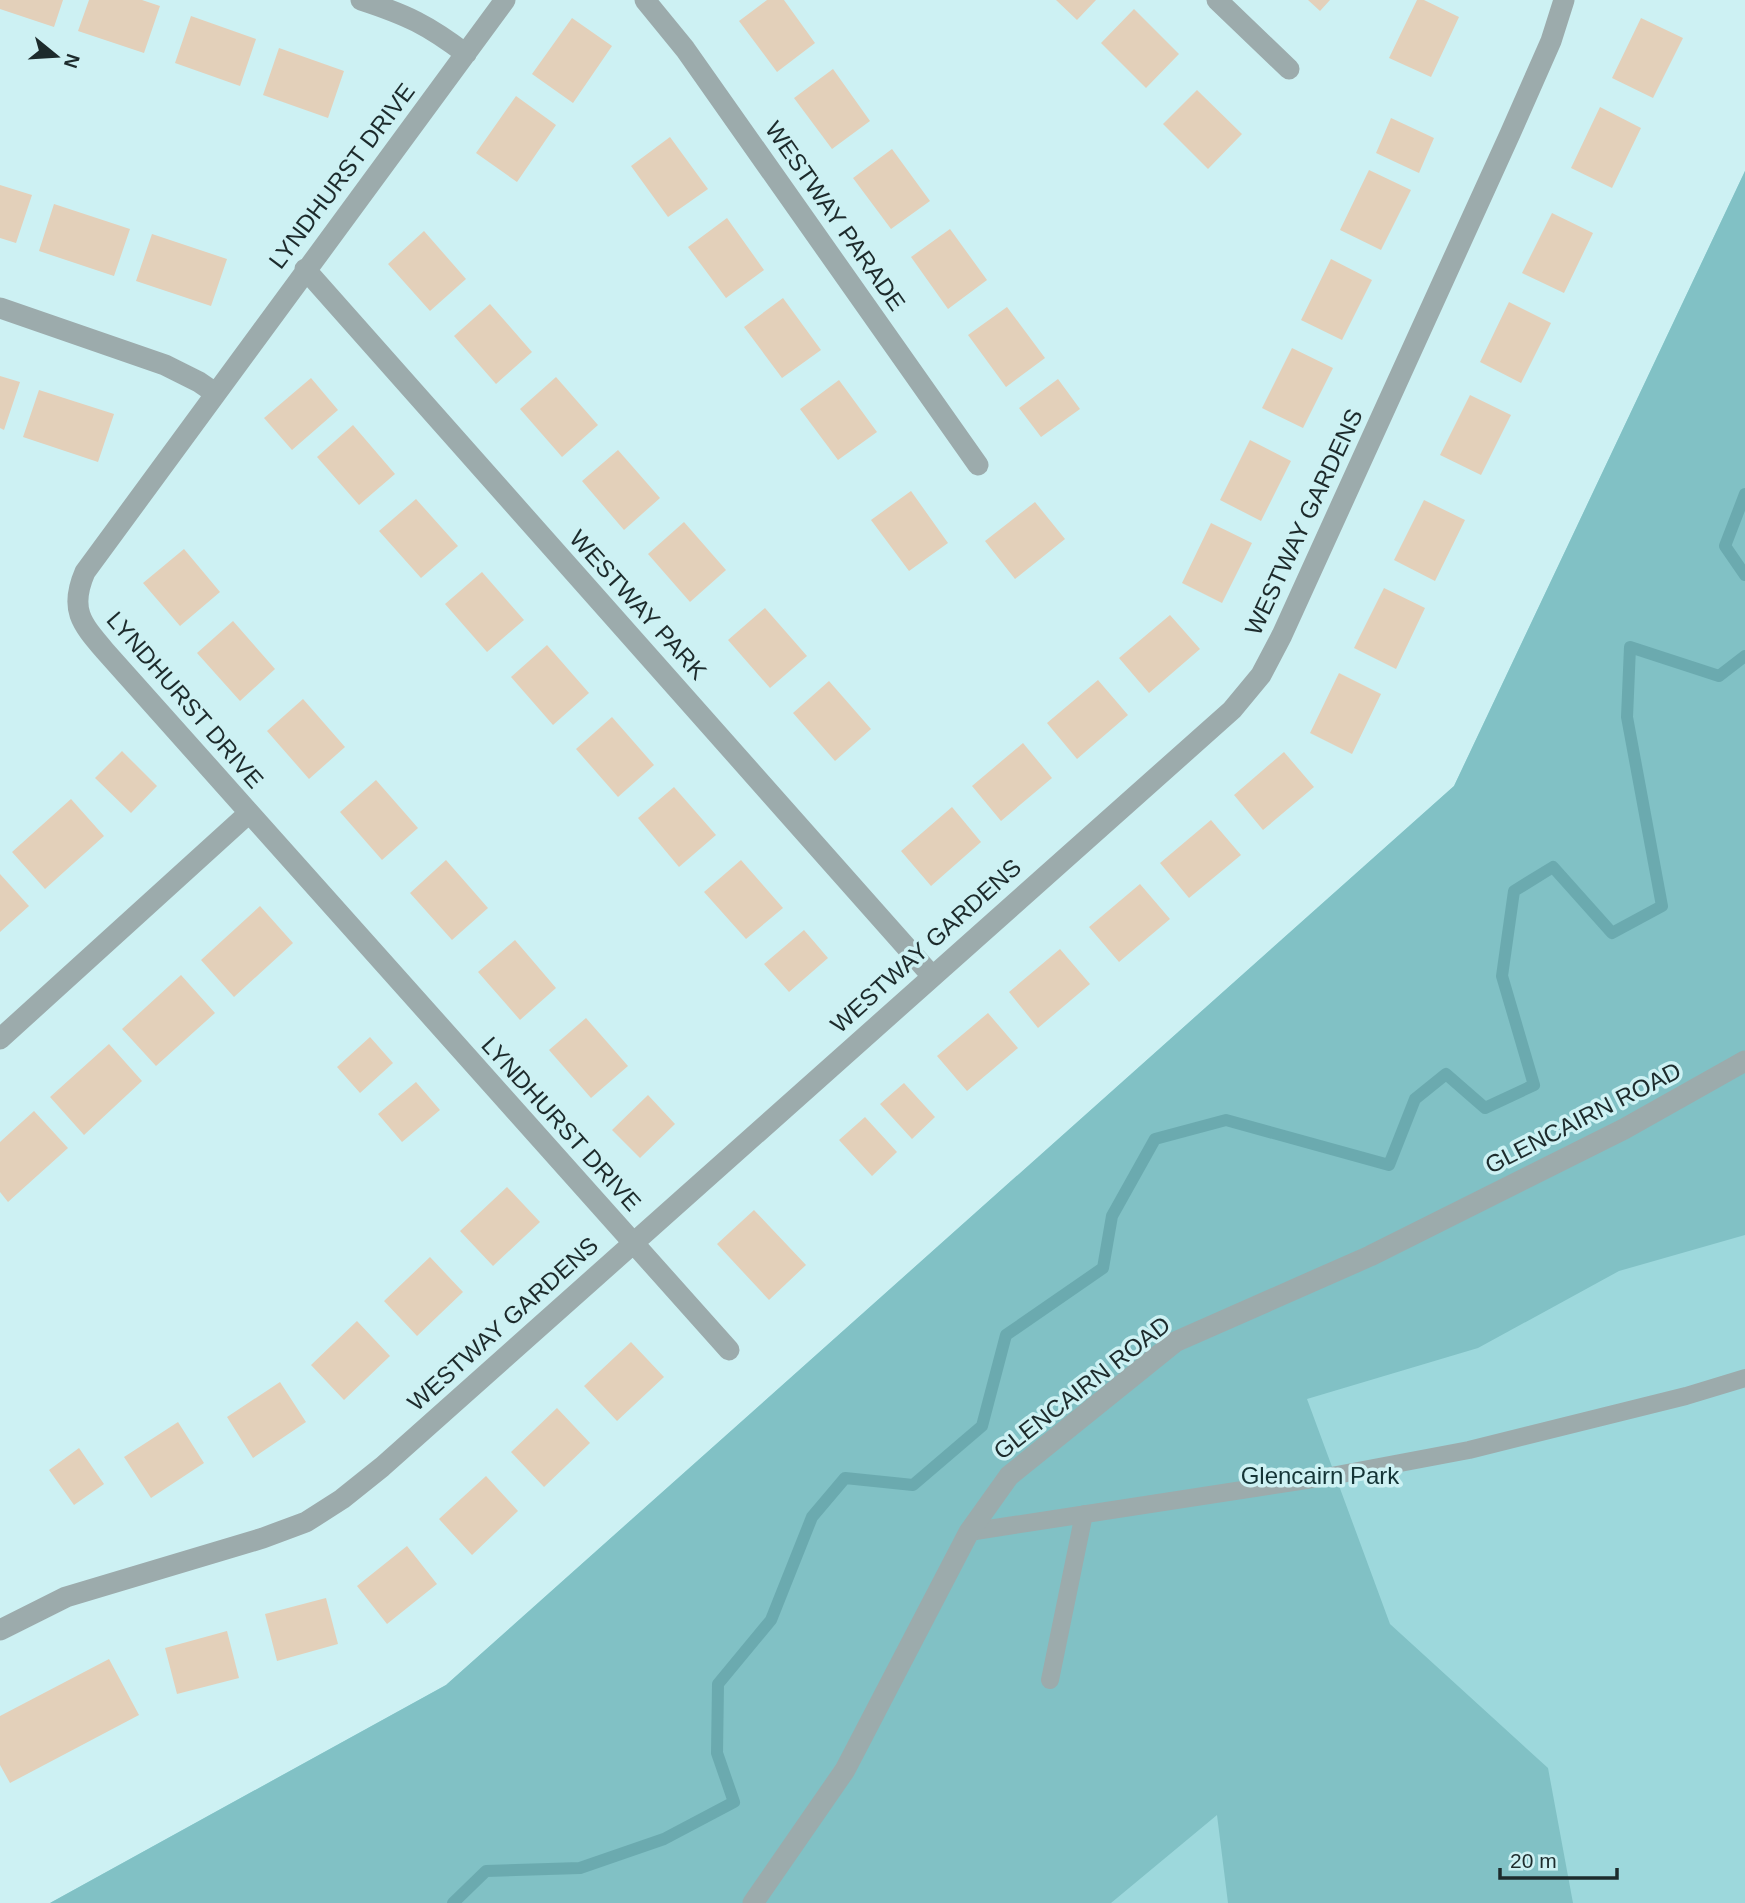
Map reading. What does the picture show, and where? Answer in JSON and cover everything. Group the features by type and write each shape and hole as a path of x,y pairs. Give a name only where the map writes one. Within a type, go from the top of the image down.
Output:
{"street":[{"path":"361,0 416,19 466,54"},
{"name":"LYNDHURST DRIVE","path":"505,0 85,572 76,602 79,617 89,633 729,1350"},
{"name":"WESTWAY PARADE","path":"645,0 685,49 978,465"},
{"path":"1217,0 1289,69"},
{"name":"WESTWAY GARDENS","path":"0,1630 66,1597 263,1538 306,1522 342,1499 382,1467 1232,710 1261,675 1288,623 1510,134 1551,41 1564,0"},
{"name":"WESTWAY PARK","path":"305,269 932,976"},
{"path":"0,308 164,365 215,393"},
{"path":"0,1039 249,813"},
{"name":"GLENCAIRN ROAD","path":"753,1903 845,1770 969,1532 1009,1476 1175,1342 1394,1244 1625,1129 1745,1060"}],"lane":[{"path":"969,1532 1326,1477 1469,1450 1686,1396 1745,1378"},
{"path":"1050,1680 1084,1514"}],"green space":[{"name":"Glencairn Park","path":"1745,171 1745,1903 50,1903 446,1685 1454,786"},
{"name":"Glencairn Park","path":"1745,171 1745,1235 1619,1271 1478,1348 1307,1399 1390,1624 1548,1768 1573,1903 1228,1903 1217,1815 1111,1903 50,1903 446,1685 1454,786"}],"building":[{"path":"0,0 63,0 54,27 0,9"},
{"path":"89,0 142,0 160,6 144,53 78,31"},
{"path":"767,0 784,0 815,43 777,72 739,21"},
{"path":"1056,0 1096,0 1077,20"},
{"path":"1308,0 1330,0 1320,11"},
{"path":"1417,0 1424,0 1459,17 1431,77 1389,58"},
{"path":"1134,9 1179,54 1146,88 1101,43"},
{"path":"191,16 256,39 240,86 175,63"},
{"path":"572,18 612,46 573,103 532,74"},
{"path":"1641,18 1683,38 1653,98 1612,78"},
{"path":"279,48 344,71 328,118 263,95"},
{"path":"833,69 870,121 832,149 794,98"},
{"path":"1197,90 1242,134 1208,169 1163,124"},
{"path":"516,96 556,125 517,182 476,153"},
{"path":"1600,107 1641,128 1612,188 1571,168"},
{"path":"1391,118 1434,138 1419,173 1376,153"},
{"path":"670,137 708,189 668,217 631,166"},
{"path":"892,149 930,201 891,229 853,178"},
{"path":"1369,170 1411,190 1381,250 1340,230"},
{"path":"0,185 32,195 16,243 0,238"},
{"path":"54,204 130,229 114,276 39,251"},
{"path":"1552,213 1593,233 1564,293 1522,273"},
{"path":"727,218 764,270 726,298 688,247"},
{"path":"950,229 987,280 948,309 911,257"},
{"path":"424,231 466,279 430,311 388,264"},
{"path":"152,234 227,259 211,306 136,281"},
{"path":"1331,259 1372,280 1342,340 1301,320"},
{"path":"783,298 821,350 782,378 744,327"},
{"path":"1509,302 1551,323 1521,383 1480,362"},
{"path":"490,304 532,352 496,384 454,336"},
{"path":"1007,307 1045,358 1006,387 968,335"},
{"path":"1292,348 1333,368 1303,428 1262,408"},
{"path":"0,376 20,382 4,430 0,428"},
{"path":"556,377 598,425 562,457 520,409"},
{"path":"311,378 338,410 292,450 264,418"},
{"path":"1058,379 1080,409 1041,437 1019,408"},
{"path":"839,380 877,432 838,460 800,409"},
{"path":"39,390 114,414 98,462 23,437"},
{"path":"1470,395 1511,415 1481,475 1440,455"},
{"path":"353,425 395,474 359,505 317,457"},
{"path":"1250,440 1291,461 1261,521 1220,500"},
{"path":"618,450 660,498 624,530 582,481"},
{"path":"911,491 948,543 909,571 871,520"},
{"path":"416,499 458,546 421,578 379,531"},
{"path":"1424,500 1465,520 1435,581 1394,560"},
{"path":"1035,502 1065,539 1015,579 985,541"},
{"path":"684,522 726,570 690,602 648,554"},
{"path":"1211,523 1252,543 1222,603 1182,583"},
{"path":"184,549 220,592 180,626 143,583"},
{"path":"482,572 524,620 487,652 445,604"},
{"path":"1384,588 1425,608 1396,669 1354,648"},
{"path":"765,608 807,656 770,688 728,640"},
{"path":"1170,615 1200,649 1149,693 1119,658"},
{"path":"233,621 275,669 240,701 197,653"},
{"path":"547,645 589,693 553,725 511,677"},
{"path":"1339,673 1381,694 1352,754 1310,733"},
{"path":"1098,680 1128,715 1077,759 1047,723"},
{"path":"829,681 871,729 835,761 793,713"},
{"path":"303,699 345,747 309,779 267,731"},
{"path":"612,717 654,765 618,797 576,749"},
{"path":"1023,743 1052,778 1001,821 972,786"},
{"path":"122,751 157,786 131,813 95,778"},
{"path":"1284,752 1314,787 1263,830 1234,795"},
{"path":"376,780 418,828 382,860 340,812"},
{"path":"674,787 716,835 679,867 638,818"},
{"path":"71,799 104,836 45,889 12,852"},
{"path":"952,807 981,842 931,886 901,851"},
{"path":"1211,820 1241,855 1189,898 1160,863"},
{"path":"446,860 488,908 452,940 410,893"},
{"path":"741,860 783,908 746,939 704,892"},
{"path":"0,874 29,906 0,932"},
{"path":"1140,884 1170,919 1119,962 1089,927"},
{"path":"260,906 293,943 234,997 201,960"},
{"path":"804,930 828,958 789,992 764,964"},
{"path":"515,940 556,988 520,1020 478,972"},
{"path":"1060,949 1090,984 1038,1028 1009,992"},
{"path":"181,975 215,1013 156,1066 122,1029"},
{"path":"988,1013 1018,1048 967,1091 937,1056"},
{"path":"586,1018 628,1066 591,1098 549,1050"},
{"path":"370,1037 393,1063 360,1093 337,1067"},
{"path":"109,1044 142,1081 84,1135 50,1097"},
{"path":"416,1082 440,1110 402,1142 378,1114"},
{"path":"904,1083 935,1117 912,1139 880,1104"},
{"path":"648,1095 675,1124 640,1158 612,1130"},
{"path":"34,1111 68,1148 8,1202 0,1192 0,1142"},
{"path":"865,1117 897,1152 872,1176 839,1140"},
{"path":"507,1187 540,1222 493,1266 460,1231"},
{"path":"754,1210 806,1265 769,1300 717,1244"},
{"path":"430,1257 463,1292 417,1336 384,1301"},
{"path":"357,1321 390,1356 344,1400 311,1365"},
{"path":"631,1342 664,1377 617,1421 584,1386"},
{"path":"280,1382 306,1422 253,1458 227,1417"},
{"path":"557,1408 590,1443 544,1487 511,1452"},
{"path":"178,1422 204,1463 151,1498 124,1457"},
{"path":"79,1448 104,1484 74,1505 49,1470"},
{"path":"486,1476 518,1511 472,1555 439,1519"},
{"path":"407,1546 437,1584 387,1624 357,1586"},
{"path":"326,1598 338,1644 277,1661 265,1614"},
{"path":"227,1631 239,1678 177,1694 165,1648"},
{"path":"109,1659 139,1715 10,1783 0,1765 0,1716"}],"waterway":[{"path":"1745,494 1725,546 1745,575"},
{"path":"453,1903 486,1871 580,1868 664,1839 734,1802 717,1753 718,1684 771,1620 812,1517 845,1478 913,1485 982,1426 1006,1335 1103,1268 1112,1216 1155,1139 1226,1120 1389,1165 1415,1099 1446,1074 1485,1108 1534,1085 1502,976 1514,891 1553,867 1612,933 1662,906 1627,717 1630,647 1719,676 1745,656"}]}
